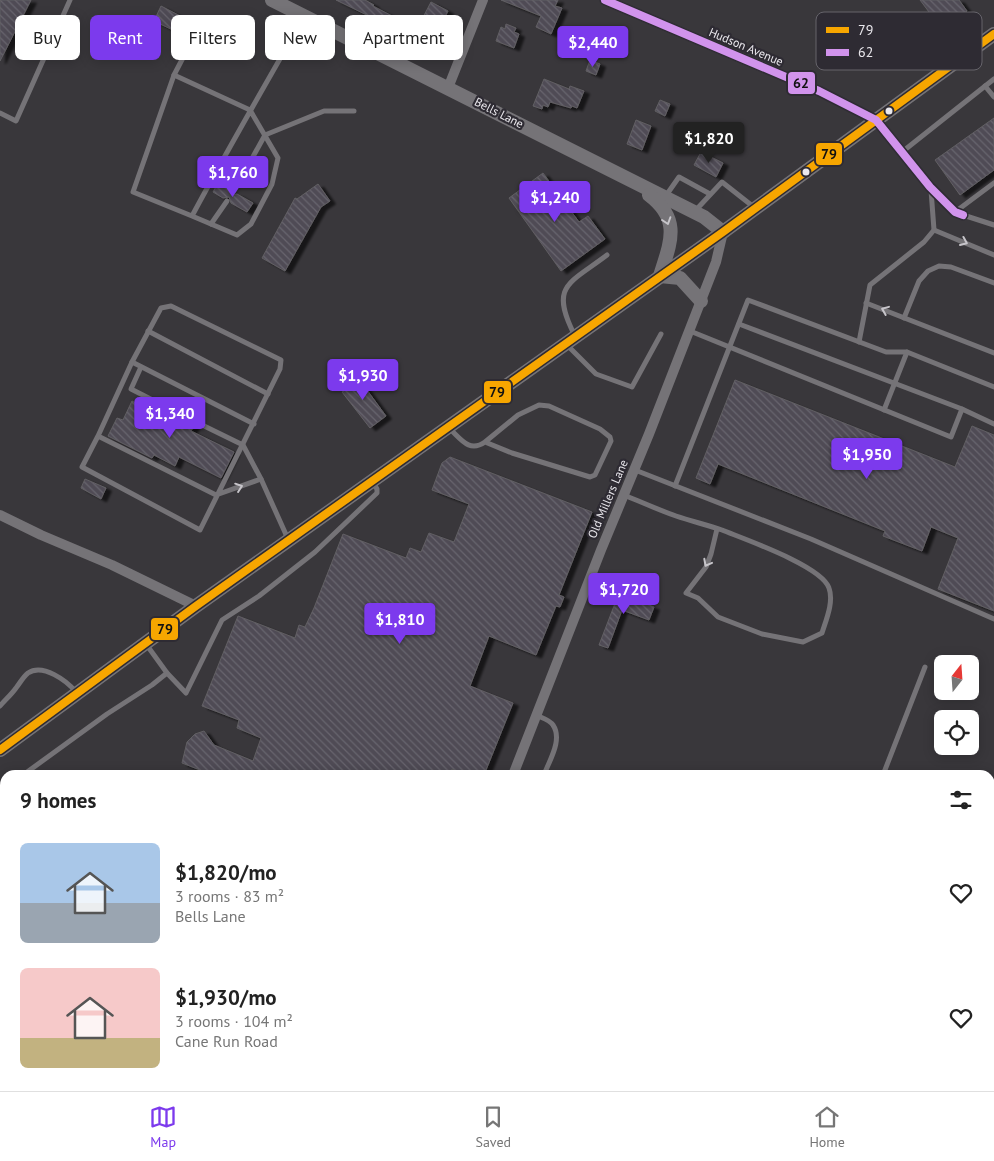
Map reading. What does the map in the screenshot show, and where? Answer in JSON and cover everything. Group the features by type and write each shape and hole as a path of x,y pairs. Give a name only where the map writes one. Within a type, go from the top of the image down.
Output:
{"main road":[{"name":"Bells Lane","path":"272,0 303,15"},
{"name":"Bells Lane","path":"335,31 704,217 723,232"},
{"path":"982,43 994,34"},
{"path":"0,750 196,606 447,426 723,232 945,70"},
{"path":"622,175 660,204 669,221 671,239 660,276"},
{"path":"660,276 680,278 700,301"}],"street":[{"path":"448,88 483,0"},
{"name":"Hudson Avenue","path":"605,0 819,91 876,120"},
{"path":"876,120 930,187 959,214"},
{"name":"Old Millers Lane","path":"514,770 716,262 723,232"},
{"path":"0,514 41,535 112,565 196,606"}],"lane":[{"path":"0,113 16,121 70,0"},
{"path":"174,75 250,110 278,158 272,184 251,224 237,235 133,192 174,75 182,60"},
{"path":"192,216 279,60"},
{"path":"902,152 994,79"},
{"path":"985,86 994,97"},
{"path":"234,192 265,135 324,111 354,111"},
{"path":"665,197 679,178 710,194"},
{"path":"694,212 722,182 756,208"},
{"path":"959,214 994,183"},
{"path":"859,342 870,285 924,242 934,230 930,187"},
{"path":"211,224 227,200"},
{"path":"959,214 994,225"},
{"path":"934,230 994,255"},
{"path":"607,254 569,284 564,292 562,304 570,340 596,374 632,387 661,334"},
{"path":"904,318 918,281 928,272 939,266 951,267 994,284"},
{"path":"675,486 748,300 886,352 907,352 994,387"},
{"path":"866,303 994,353"},
{"path":"171,306 281,360 280,369 254,424 216,495 200,530 82,467 148,332 161,308 171,306"},
{"path":"739,324 962,409 994,424"},
{"path":"689,331 950,437 962,409"},
{"path":"148,332 268,394"},
{"path":"884,410 907,352"},
{"path":"132,362 254,424"},
{"path":"141,367 131,389 174,411"},
{"path":"447,426 466,444 473,447 478,446 518,415 539,405 549,406 600,429 610,437 611,441 595,475 590,477 512,453 485,442"},
{"path":"196,422 243,445 289,540"},
{"path":"98,436 216,495 261,479"},
{"path":"634,470 811,539 994,619"},
{"path":"145,644 167,673 186,693 222,620 259,596 315,552 377,493 372,480"},
{"path":"624,494 675,516 717,529 796,561 825,580 829,586 830,594 822,633 803,642 762,634 718,618 698,598 686,593 706,567 717,529"},
{"path":"885,770 926,668"},
{"path":"0,706 31,671 45,671 52,674 70,685 77,694"},
{"path":"30,770 167,673"},
{"path":"536,715 548,720 554,726 556,736 555,746 546,770"}],"building":[{"path":"0,0 31,0 23,15 15,15 15,31 0,61"},
{"path":"336,0 365,0 390,15 367,15"},
{"path":"501,0 558,0 555,6 562,8 551,34 536,27 541,16"},
{"path":"920,0 959,0 967,11 966,12 929,12"},
{"path":"431,2 448,11 446,15 424,15"},
{"path":"161,6 178,15 171,15 171,29 161,24 161,15 157,15"},
{"path":"506,24 516,28 514,32 519,34 514,48 496,41 501,27 505,29"},
{"path":"590,60 600,64 596,75 586,71"},
{"path":"544,79 569,89 570,86 584,91 577,108 550,102 548,107 543,105 542,109 533,106"},
{"path":"660,100 670,104 665,116 655,111"},
{"path":"994,118 994,170 960,195 935,160"},
{"path":"636,120 651,126 642,150 627,144"},
{"path":"701,152 723,163 716,177 694,165"},
{"path":"543,173 579,222 588,216 605,239 561,271 509,198"},
{"path":"218,183 230,189 231,195 237,194 253,203 247,212 231,203 229,197 223,198 213,192"},
{"path":"318,184 330,201 321,207 285,271 262,258 295,198 297,199"},
{"path":"356,375 386,416 370,428 342,392 344,391 340,386"},
{"path":"735,380 955,467 972,426 994,435 994,611 938,589 958,538 931,527 922,551 883,536 885,531 718,464 710,484 696,478"},
{"path":"132,401 169,420 172,415 178,413 176,406 198,417 192,420 194,426 191,431 234,452 221,478 179,457 175,466 154,455 152,458 108,436 117,418 123,420"},
{"path":"450,457 592,512 559,595 564,597 560,607 556,606 536,655 489,636 470,686 513,703 486,770 200,770 182,763 187,742 195,734 204,731 214,745 253,761 261,738 237,728 239,720 202,706 238,616 295,638 299,625 305,627 314,608 343,534 406,558 410,548 421,552 429,533 454,542 469,504 432,490 442,463"},
{"path":"85,479 106,488 101,499 81,488"},
{"path":"619,593 654,607 649,620 622,610 608,648 599,645"}],"transit line":[{"name":"62","path":"605,0 819,91 876,120 930,187 955,212 963,215"},
{"name":"79","path":"982,43 994,34"},
{"name":"79","path":"0,750 196,606 723,232 945,70"}]}
